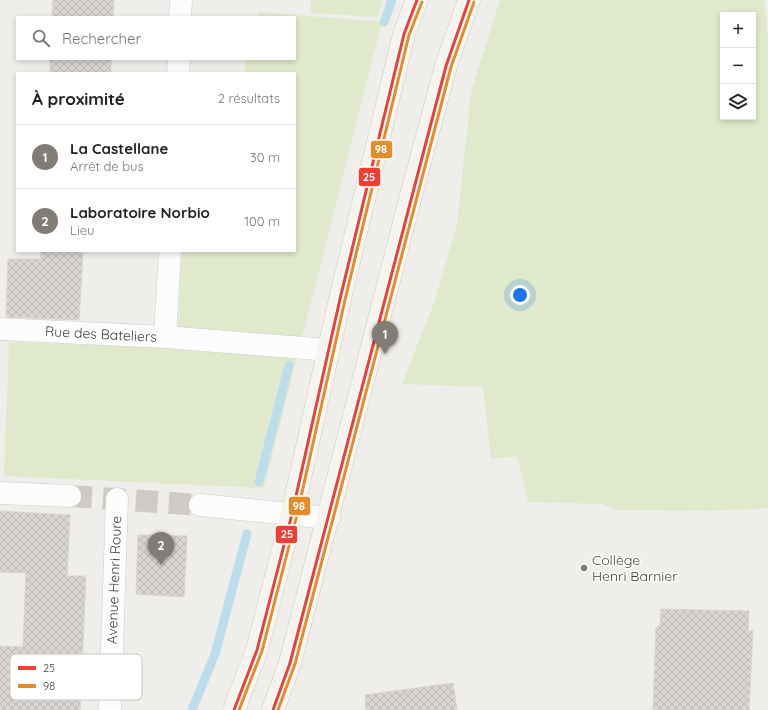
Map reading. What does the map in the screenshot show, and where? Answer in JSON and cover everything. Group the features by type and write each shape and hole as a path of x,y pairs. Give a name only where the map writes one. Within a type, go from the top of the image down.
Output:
{"main road":[{"path":"234,710 257,650 292,514 328,350 404,34 418,0"},
{"path":"273,710 290,663 367,360 446,66 469,0"}],"street":[{"path":"180,16 181,0"},
{"path":"178,72 179,60"},
{"name":"Rue des Bateliers","path":"0,329 165,337 170,252"},
{"path":"165,337 328,350"},
{"path":"0,493 70,496"},
{"name":"Avenue Henri Roure","path":"112,654 117,499"},
{"path":"200,505 328,518"},
{"name":"Avenue Henri Roure","path":"110,700 110,710"}],"green space":[{"path":"311,0 383,0 378,17 310,13"},
{"path":"500,0 764,0 768,36 768,508 713,511 617,510 602,504 528,502 517,456 491,459 483,387 402,384 435,300 457,225 471,92"},
{"path":"258,12 382,22 264,488 4,476 9,342 177,348 182,252 296,252 296,72 244,72 247,60 296,60 296,16 257,16"}],"building":[{"path":"53,0 114,0 113,16 52,16"},
{"path":"50,60 111,60 111,72 50,72"},
{"path":"41,252 83,252 79,320 6,317 8,259 41,259"},
{"path":"0,511 70,515 67,576 86,576 83,654 10,654 10,700 80,700 80,710 0,710 0,646 23,647 26,573 0,572"},
{"path":"138,535 187,536 184,597 136,594"},
{"path":"661,609 749,611 748,631 753,631 749,710 653,710 656,627 660,626"},
{"path":"453,683 457,710 366,710 365,695"}],"waterway":[{"path":"384,22 392,0"},
{"path":"259,482 289,365"},
{"path":"192,710 215,654 247,534"}],"tunnel":[{"path":"70,496 200,505"}],"transit line":[{"name":"25","path":"234,710 257,650 292,514 340,299 404,34 417,0"},
{"name":"25","path":"273,710 290,663 446,66 469,0"},
{"name":"98","path":"239,710 262,651 297,515 345,300 409,35 422,2"},
{"name":"98","path":"278,710 295,664 451,67 474,2"}],"place":[{"name":"La Castellane","path":"385,354"},
{"name":"Laboratoire Norbio","path":"161,565"},
{"name":"Collège Henri Barnier","path":"584,568"}]}
